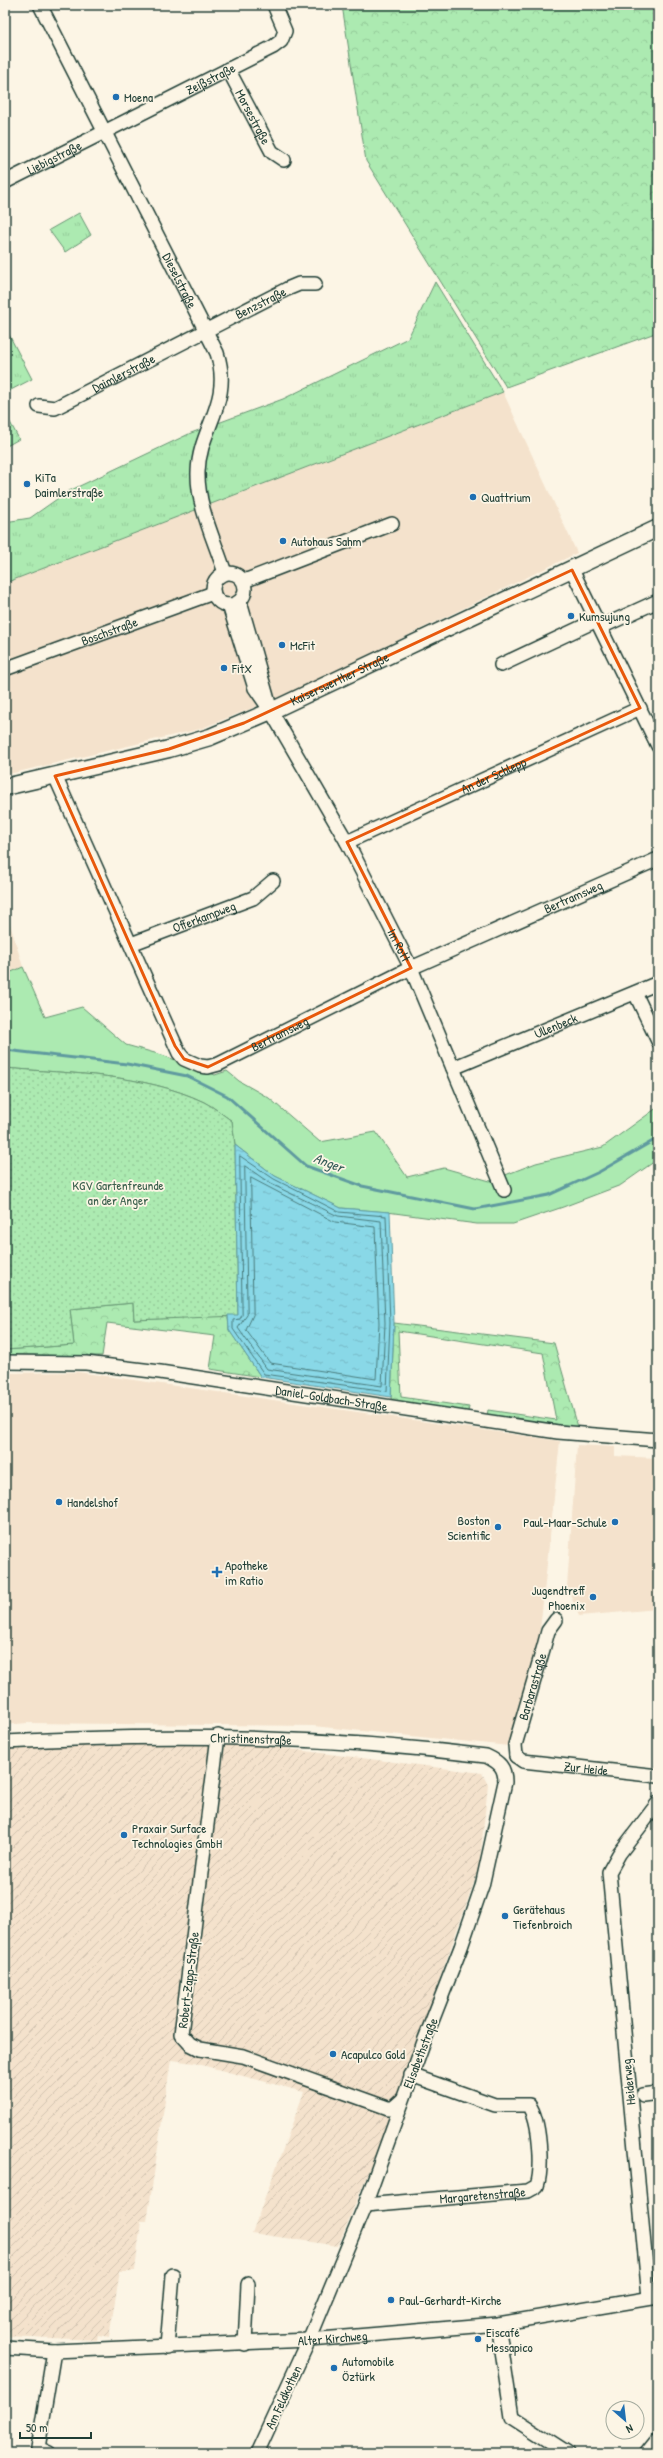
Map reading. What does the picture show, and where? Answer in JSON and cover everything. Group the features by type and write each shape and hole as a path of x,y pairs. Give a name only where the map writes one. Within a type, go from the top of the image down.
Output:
{"main road":[{"name":"Kaiserswerther Straße","path":"5,787 204,740 271,711 572,570 658,528"}],"street":[{"name":"Dieselstraße","path":"40,5 206,330 220,362 222,386 219,404 199,464 199,483 202,500 225,573"},
{"name":"Zeißstraße","path":"104,131 281,41 285,31 274,5"},
{"name":"Morsestraße","path":"228,69 272,152 284,160"},
{"name":"Liebigstraße","path":"5,182 104,131"},
{"name":"Benzstraße","path":"206,330 299,284 315,284"},
{"name":"Daimlerstraße","path":"39,406 55,408 206,330"},
{"path":"244,581 392,524"},
{"path":"572,570 640,708 655,730 658,746"},
{"path":"225,573 236,574 244,581 246,592 234,603 219,602 213,592 214,581 225,573"},
{"name":"Boschstraße","path":"5,669 213,592"},
{"path":"501,665 658,601"},
{"path":"234,603 255,688 271,711"},
{"name":"An der Schlepp","path":"347,842 640,708"},
{"name":"Im Rott","path":"271,711 347,842 411,968 504,1190"},
{"name":"Bertramsweg","path":"55,776 179,1052 192,1063 208,1067 225,1061 411,968 658,859"},
{"name":"Offerkampweg","path":"131,944 253,898 273,881"},
{"name":"Ullenbeck","path":"453,1068 658,983"},
{"path":"635,993 658,1041"},
{"name":"Daniel-Goldbach-Straße","path":"5,1362 86,1363 166,1372 558,1432 658,1440"},
{"name":"Barbarastraße","path":"516,1756 516,1745 548,1631 556,1620"},
{"name":"Christinenstraße","path":"5,1742 218,1736 365,1744 473,1755 499,1763"},
{"name":"Robert-Zapp-Straße","path":"218,1736 181,2034 190,2044 200,2049 243,2056 388,2108 393,2108 402,2100"},
{"path":"499,1763 516,1756"},
{"name":"Zur Heide","path":"516,1756 523,1761 658,1776"},
{"name":"Elisabethstraße","path":"309,2340 365,2205 411,2075 461,1947 482,1886 505,1782 505,1773 499,1763"},
{"name":"Heiderweg","path":"654,2298 610,1893 609,1872 611,1865 658,1803"},
{"name":"Margaretenstraße","path":"365,2205 528,2191 537,2186 541,2174 535,2114 529,2105 495,2105 411,2075"},
{"path":"642,2095 658,2093"},
{"path":"167,2347 174,2275"},
{"path":"245,2344 248,2284"},
{"name":"Alter Kirchweg","path":"5,2348 54,2351 245,2344 309,2340 498,2324 654,2298"},
{"path":"498,2324 512,2417 565,2452"},
{"name":"Am Feldkothen","path":"257,2453 309,2340"},
{"path":"49,2453 38,2448 54,2351"},
{"path":"646,2453 658,2438"}],"highlighted area":[{"path":"572,570 640,708 347,842 411,968 208,1067 184,1059 175,1046 55,776 169,749 244,723"}],"shaded area":[{"path":"503,392 577,553 287,694 200,729 5,775 5,583"},
{"path":"5,908 23,967 9,973 5,993"},
{"path":"78,1372 560,1441 538,1649 509,1746 313,1726 27,1723 5,1725 5,1373"},
{"name":"Paul-Maar-Schule","path":"577,1445 615,1447 615,1456 658,1458 658,1609 579,1616 567,1587"},
{"path":"218,1740 482,1773 488,1785 479,1868 390,2119 338,2246 252,2233 304,2092 194,2063 171,2060 147,2221 141,2221 135,2271 120,2271 109,2337 98,2335 97,2340 5,2336 5,1745"}],"green space":[{"path":"342,5 658,5 658,332 506,387 366,161"},
{"path":"79,213 91,235 65,252 49,230"},
{"path":"435,282 503,392 5,583 5,522 30,518 67,492 191,433 283,399 408,338"},
{"path":"5,327 32,379 5,393"},
{"path":"5,413 19,439 5,447"},
{"path":"23,967 45,1017 82,1007 126,1045 162,1055 215,1075 227,1071 239,1081 269,1098 320,1142 376,1132 407,1177 444,1168 490,1181 536,1163 603,1147 658,1107 658,1159 621,1185 513,1224 477,1224 387,1212 341,1208 275,1176 235,1145 232,1121 204,1102 181,1092 156,1085 106,1076 5,1068 5,993 9,973"},
{"name":"KGV Gartenfreunde an der Anger","path":"5,1068 106,1076 156,1085 181,1092 204,1102 232,1121 235,1145 238,1316 134,1320 133,1303 70,1309 74,1345 5,1350"},
{"path":"133,1303 134,1320 228,1315 229,1330 261,1377 210,1369 215,1336 107,1323 102,1356 5,1355 5,1350 74,1345 70,1309"},
{"path":"394,1323 554,1343 578,1427 487,1416 488,1410 556,1420 543,1353 398,1331 401,1397 469,1407 468,1412 391,1401"}],"water":[{"path":"235,1145 275,1176 341,1208 390,1212 394,1323 391,1397 261,1377 229,1330 228,1315 238,1315"}],"waterway":[{"name":"Anger","path":"5,1050 127,1064 187,1076 227,1096 306,1166 362,1186 475,1209 549,1195 599,1172 658,1138"}],"place":[{"name":"Moena","path":"116,97"},
{"name":"KiTa Daimlerstraße","path":"27,484"},
{"name":"Quattrium","path":"473,497"},
{"name":"Autohaus Sahm","path":"283,541"},
{"name":"Kumsujung","path":"571,616"},
{"name":"McFit","path":"282,645"},
{"name":"FitX","path":"224,668"},
{"name":"Handelshof","path":"59,1502"},
{"name":"Paul-Maar-Schule","path":"615,1522"},
{"name":"Boston Scientific","path":"498,1527"},
{"name":"Apotheke im Ratio","path":"217,1572"},
{"name":"Jugendtreff Phoenix","path":"593,1597"},
{"name":"Praxair Surface Technologies GmbH","path":"124,1835"},
{"name":"Gerätehaus Tiefenbroich","path":"505,1916"},
{"name":"Acapulco Gold","path":"333,2054"},
{"name":"Paul-Gerhardt-Kirche","path":"391,2300"},
{"name":"Eiscafé Messapico","path":"478,2339"},
{"name":"Automobile Öztürk","path":"334,2368"}]}
